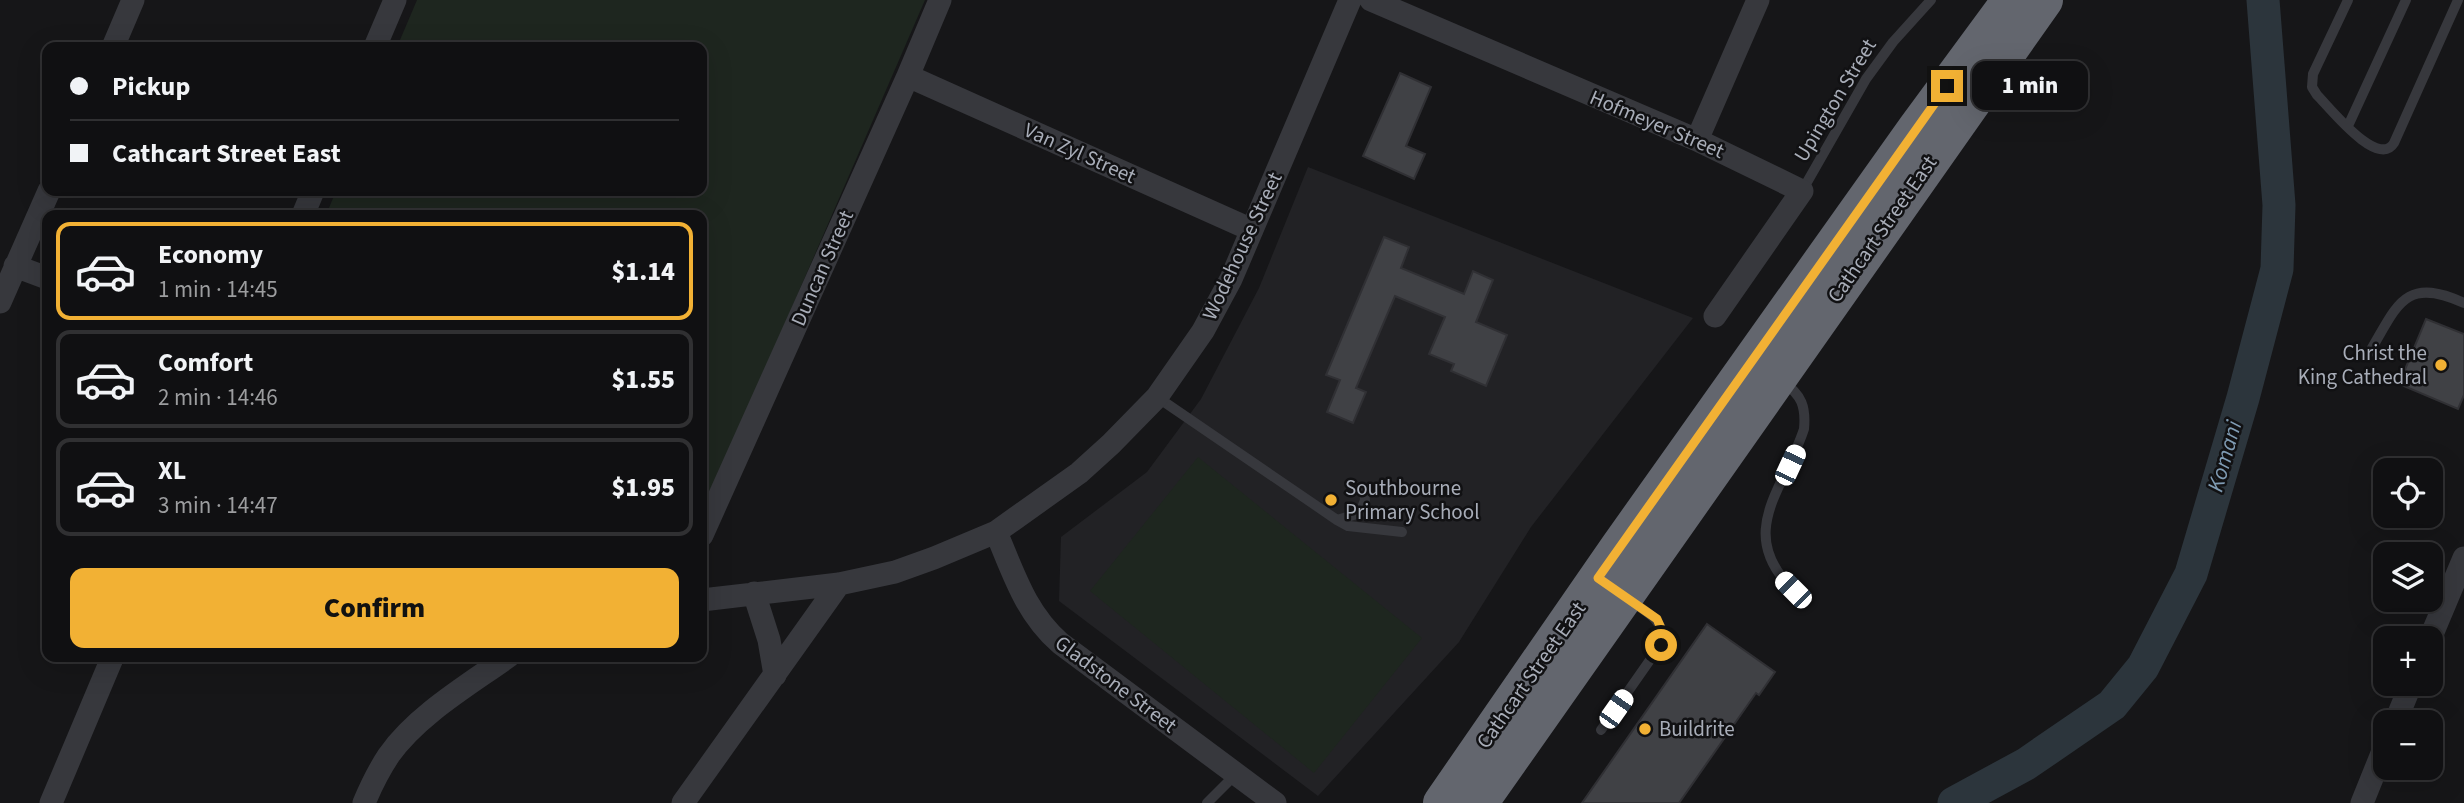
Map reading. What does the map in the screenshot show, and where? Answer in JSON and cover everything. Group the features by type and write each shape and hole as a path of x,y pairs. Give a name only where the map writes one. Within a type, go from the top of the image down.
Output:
{"highway":[{"name":"Cathcart Street East","path":"1765,370 1916,129 2011,0"},
{"name":"Cathcart Street East","path":"1442,803 1612,587 1765,370 2044,0"},
{"name":"Cathcart Street East","path":"1479,803 1612,587"}],"street":[{"path":"115,42 134,0"},
{"path":"377,42 395,0"},
{"name":"Duncan Street","path":"707,524 940,0"},
{"name":"Wodehouse Street","path":"707,599 839,584 895,572 996,532 1079,473 1157,397 1203,331 1231,279 1350,0"},
{"name":"Hofmeyer Street","path":"1371,0 1697,139 1802,191"},
{"path":"1697,139 1758,0"},
{"name":"Van Zyl Street","path":"908,76 1252,230"},
{"path":"1715,316 1802,191"},
{"path":"0,302 47,196"},
{"path":"16,266 42,276"},
{"name":"Gladstone Street","path":"996,532 1021,590 1042,627 1275,803"},
{"path":"2435,626 2464,558"},
{"path":"683,803 839,584"},
{"path":"754,593 767,632 775,676"},
{"path":"51,803 110,662"},
{"path":"364,803 379,771 405,736 444,702 501,662"},
{"path":"2362,803 2373,776"}],"lane":[{"name":"Upington Street","path":"1802,191 1866,79 1893,41 1931,0"},
{"path":"2348,0 2312,80 2312,88 2372,148 2385,151 2390,149 2458,0"},
{"path":"2348,126 2406,0"},
{"path":"2369,353 2398,305 2407,296 2427,291 2447,295 2464,303"},
{"path":"1765,370 1797,392 1804,404 1805,416 1798,447 1773,501 1765,531 1768,556 1783,580 1793,590"},
{"path":"1157,397 1337,520 1349,526 1402,532"},
{"path":"1337,520 1360,513 1365,500 1364,490"},
{"path":"1601,730 1664,640 1663,629 1657,619 1612,587"},
{"path":"1207,803 1236,774"}],"shaded area":[{"path":"417,0 925,0 707,503 707,210 328,210 334,196 707,196 707,42 399,42"},
{"name":"Southbourne Primary School","path":"1308,167 1693,318 1531,527 1459,642 1318,796 1059,601 1061,537 1147,472 1201,399 1259,288"},
{"path":"1198,457 1422,638 1314,773 1090,591"}],"building":[{"path":"1400,73 1431,87 1406,146 1425,154 1414,179 1363,156"},
{"path":"1384,237 1409,247 1401,268 1464,294 1473,271 1493,280 1476,322 1507,335 1486,386 1451,371 1454,364 1429,354 1445,317 1395,296 1356,388 1366,392 1353,423 1327,412 1340,380 1326,375"},
{"path":"2426,319 2464,334 2464,395 2458,409 2399,384"},
{"path":"1707,624 1775,672 1759,695 1756,693 1679,803 1582,803"}],"waterway":[{"name":"Komani","path":"1954,803 2026,764 2112,705 2143,667 2191,574 2243,398 2277,269 2279,205 2263,0"}],"place":[{"name":"Christ the King Cathedral","path":"2441,365"},
{"name":"Southbourne Primary School","path":"1331,500"},
{"name":"Buildrite","path":"1645,729"}],"route":[{"path":"1661,645 1664,635 1657,619 1598,578 1947,86"}]}
